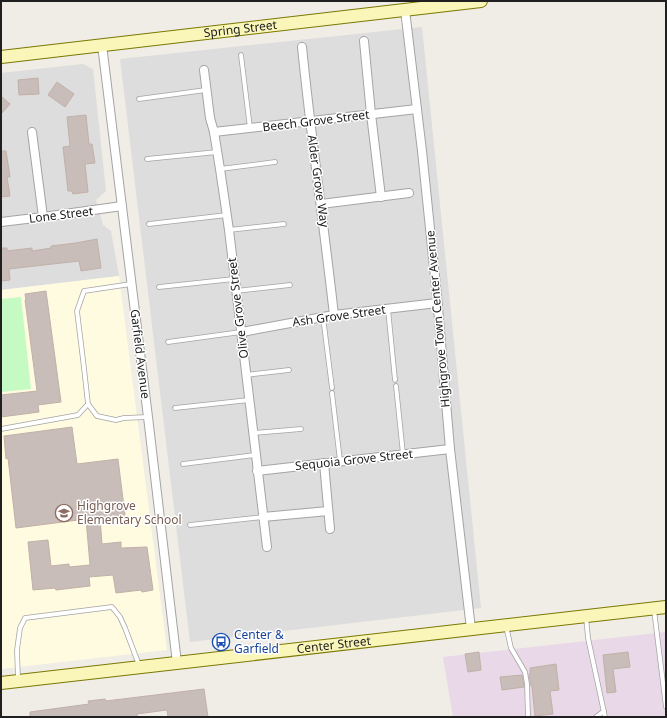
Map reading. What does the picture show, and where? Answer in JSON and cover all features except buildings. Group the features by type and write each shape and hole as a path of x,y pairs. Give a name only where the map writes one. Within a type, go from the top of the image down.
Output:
{"main road":[{"name":"Spring Street","path":"1,57 481,1"},
{"name":"Center Street","path":"1,683 660,607"}],"street":[{"name":"Highgrove Town Center Avenue","path":"405,10 438,303 450,449 472,629"},
{"path":"364,41 371,114 382,197"},
{"name":"Garfield Avenue","path":"102,45 177,663"},
{"name":"Alder Grove Way","path":"302,47 334,315"},
{"name":"Olive Grove Street","path":"204,70 210,118 214,132 229,230 267,547"},
{"name":"Beech Grove Street","path":"214,132 417,109"},
{"path":"32,132 43,217"},
{"path":"321,204 409,194"},
{"name":"Lone Street","path":"1,222 122,206"},
{"name":"Ash Grove Street","path":"242,332 334,315 438,303"},
{"name":"Sequoia Grove Street","path":"257,471 450,449"},
{"path":"324,464 330,529"},
{"path":"263,518 328,511"}],"lane":[{"path":"241,54 250,128"},
{"path":"139,99 206,90"},
{"path":"147,159 217,152"},
{"path":"220,169 275,162"},
{"path":"149,224 227,215"},
{"path":"229,230 284,224"},
{"path":"159,287 235,279"},
{"path":"131,284 84,291 77,311 88,404 97,416 116,420 124,418 148,417"},
{"path":"236,291 290,285"},
{"path":"388,309 395,380"},
{"path":"324,317 340,461"},
{"path":"168,342 242,332"},
{"path":"246,375 289,370"},
{"path":"396,386 403,454"},
{"path":"175,408 249,400"},
{"path":"1,429 78,415 88,404"},
{"path":"253,434 301,429"},
{"path":"183,464 255,455"},
{"path":"190,525 263,518"},
{"path":"18,681 17,650 20,628 25,618 112,607 120,617 125,628 139,667"},
{"path":"660,607 666,707"},
{"path":"585,616 588,638 605,717"},
{"path":"506,625 510,648 524,672 527,684 528,717"},
{"path":"596,717 604,711"}],"shaded area":[{"path":"422,27 481,608 190,642 120,59"},
{"path":"83,64 93,69 106,191 96,200 103,225 111,231 119,276 1,290 1,73"},
{"path":"119,276 167,650 1,669 1,290"},
{"path":"666,632 666,717 453,717 443,657"}],"green space":[{"path":"21,297 31,389 1,392 1,299"}],"place":[{"name":"Highgrove Elementary School","path":"64,513"},
{"name":"Center & Garfield","path":"221,642"}]}
